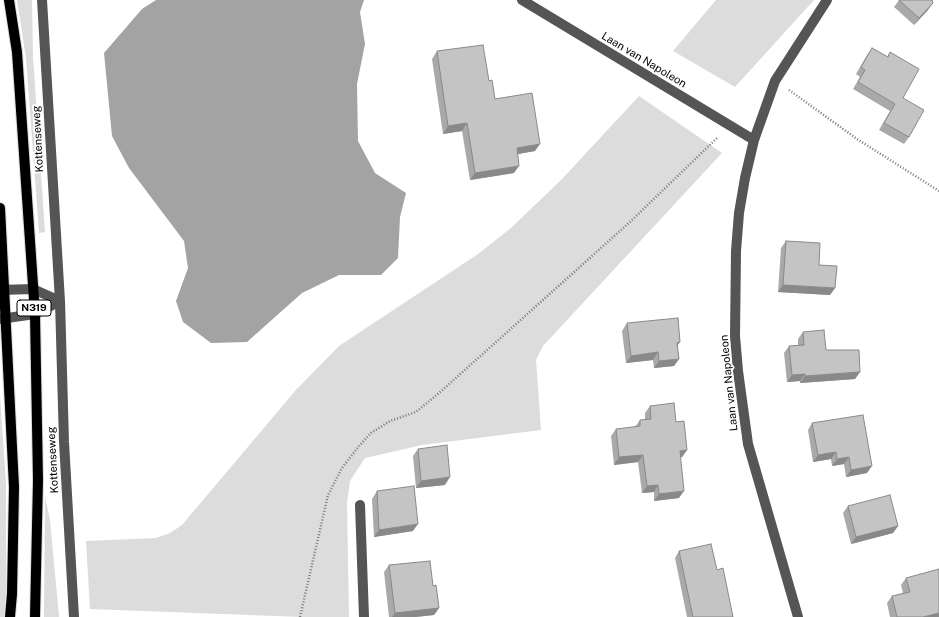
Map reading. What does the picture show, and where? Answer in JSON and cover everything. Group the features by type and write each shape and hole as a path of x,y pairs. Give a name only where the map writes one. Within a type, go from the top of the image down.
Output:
{"main road":[{"name":"Kottenseweg","path":"9,0 17,52 33,289 38,480 35,617"},
{"name":"N319","path":"0,208 3,319 14,487 12,594 10,617"}],"street":[{"name":"Kottenseweg","path":"42,0 60,302 64,442 74,617"},
{"name":"Laan van Napoleon","path":"522,0 754,140"},
{"name":"Laan van Napoleon","path":"798,617 748,444 738,372 735,336 736,251 739,212 754,140 775,81 828,0"},
{"path":"2,290 33,289 60,302"},
{"path":"3,319 34,314 60,302"},
{"path":"360,505 364,617"}],"path":[{"path":"775,81 857,139 939,191"},
{"path":"300,617 328,495 342,468 359,446 371,433 390,421 416,412 439,394 630,222 730,125"}],"shaded area":[{"path":"17,0 32,0 33,57 45,232 39,233 26,58"},
{"path":"156,0 364,0 360,12 365,44 357,84 358,141 375,173 406,193 400,217 398,258 381,275 339,275 302,293 247,342 211,343 183,322 176,301 188,268 184,241 129,168 112,136 104,53 142,9"},
{"path":"716,0 814,0 735,87 673,51"},
{"path":"639,96 722,153 543,346 536,360 541,430 422,445 365,458 350,481 347,503 349,617 303,617 90,609 86,541 156,538 170,533 182,525 295,391 339,346 478,254 511,228 562,179"},
{"path":"0,395 6,483 6,595 4,617 0,617"},
{"path":"45,496 50,520 59,617 44,617"}],"building":[{"path":"899,0 932,0 933,3 919,18"},
{"path":"483,45 489,81 492,80 495,99 532,93 540,144 517,148 519,166 475,173 467,123 448,126 437,51"},
{"path":"872,48 888,57 890,52 919,69 903,98 924,110 909,137 884,123 895,104 858,82 865,70 861,67"},
{"path":"786,241 820,243 819,265 837,266 835,288 783,285"},
{"path":"678,318 680,342 677,343 679,359 659,361 658,352 631,356 627,323"},
{"path":"824,330 826,350 859,350 860,372 805,376 805,374 792,375 789,346 804,345 803,332"},
{"path":"674,403 676,422 684,421 687,450 680,451 684,491 659,494 658,485 647,486 643,455 619,457 616,429 640,426 640,420 651,419 650,406"},
{"path":"863,415 872,466 851,470 849,457 837,459 836,452 818,455 812,423"},
{"path":"447,445 450,477 421,481 418,449"},
{"path":"414,486 418,524 379,530 377,491"},
{"path":"890,495 898,526 856,537 848,506"},
{"path":"711,544 717,570 723,568 733,617 693,617 679,551"},
{"path":"430,561 433,586 436,585 439,608 395,613 389,565"},
{"path":"939,569 939,613 923,617 897,617 892,596 910,592 906,578"}]}
